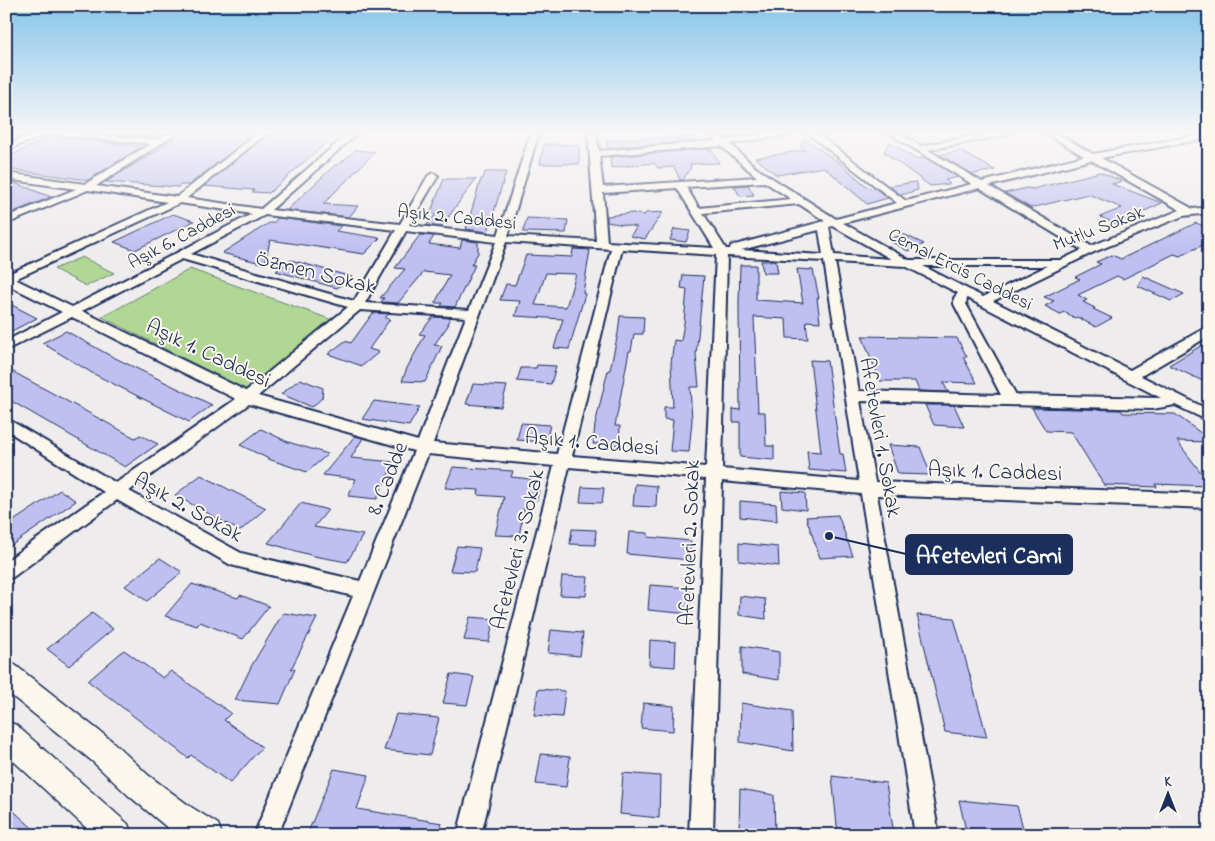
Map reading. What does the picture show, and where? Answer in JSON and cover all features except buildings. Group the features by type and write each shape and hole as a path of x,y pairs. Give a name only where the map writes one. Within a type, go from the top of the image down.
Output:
{"street":[{"path":"6,221 86,188 113,171"},
{"path":"6,279 178,200 214,171"},
{"name":"Aşık 6. Caddesi","path":"6,346 263,212 310,171"},
{"name":"8. Cadde","path":"266,835 423,448 502,239 523,171"},
{"name":"Afetevleri 3. Sokak","path":"469,835 563,461 609,246 596,171"},
{"name":"Cemal Ercis Caddesi","path":"755,171 800,201 828,223 1209,416"},
{"path":"861,171 904,204"},
{"path":"958,171 1090,250"},
{"path":"680,185 722,252 828,223 1035,171"},
{"path":"1116,171 1192,212"},
{"name":"Aşık 2. Caddesi","path":"6,176 263,212 502,239 907,263"},
{"path":"6,571 247,398 358,306 433,176"},
{"path":"598,190 767,179"},
{"path":"697,211 800,201"},
{"name":"Mutlu Sokak","path":"907,263 1062,263 1181,213 1209,210"},
{"name":"Afetevleri 1. Sokak","path":"828,223 829,258 927,835"},
{"name":"Afetevleri 2. Sokak","path":"701,835 722,252"},
{"name":"Özmen Sokak","path":"181,255 358,306 474,314"},
{"path":"984,301 1062,263"},
{"name":"Aşık 1. Caddesi","path":"6,279 247,398 423,448 868,488 1209,501"},
{"path":"966,292 960,298 960,304 1011,400"},
{"path":"1131,376 1209,330"},
{"path":"852,396 1153,404 1176,400"},
{"name":"Aşık 2. Sokak","path":"6,423 117,492 237,560 365,590"},
{"path":"6,674 102,751 138,785 180,818 207,835"},
{"path":"6,735 117,835"}],"green space":[{"path":"82,257 114,273 86,286 54,269"},
{"path":"190,269 338,322 258,396 102,317"}],"place":[{"name":"Afetevleri Cami","path":"829,536"}]}
